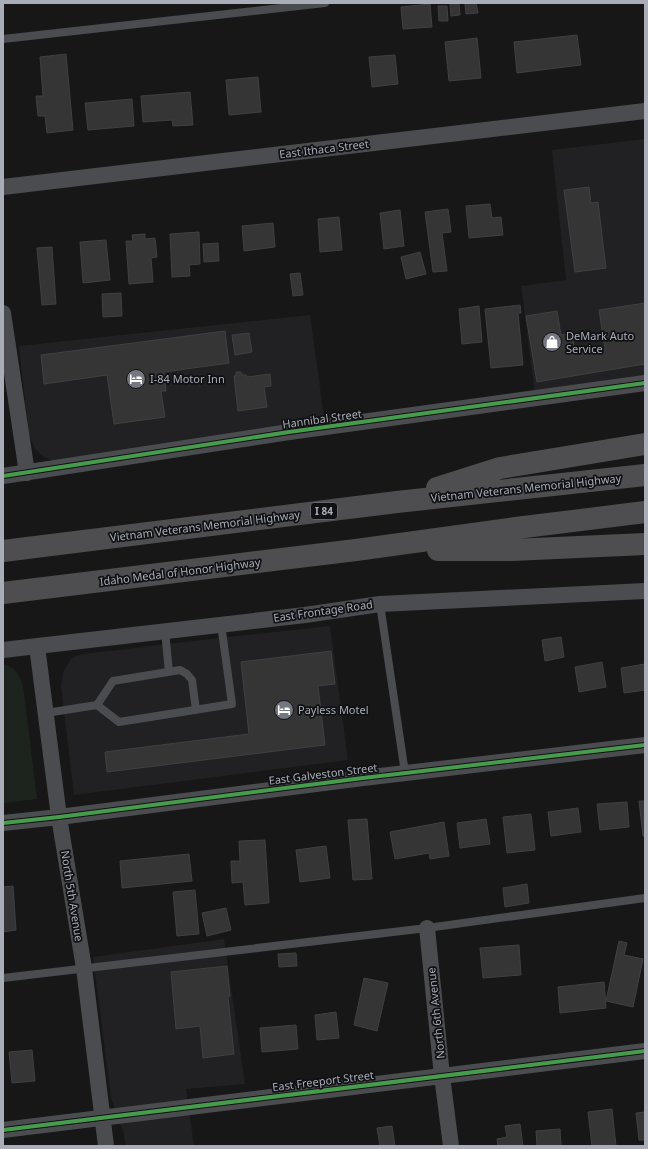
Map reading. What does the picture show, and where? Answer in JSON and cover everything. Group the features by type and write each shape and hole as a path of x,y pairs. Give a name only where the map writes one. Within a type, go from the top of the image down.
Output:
{"highway":[{"path":"397,502 500,468 645,444"},
{"name":"Vietnam Veterans Memorial Highway","path":"3,551 397,502 645,475"},
{"path":"356,550 645,512"},
{"path":"356,550 512,550 645,544"},
{"name":"Idaho Medal of Honor Highway","path":"3,593 356,550"}],"street":[{"name":"East Ithaca Street","path":"3,187 645,110"},
{"path":"3,313 26,473"},
{"name":"Hannibal Street","path":"3,476 289,432 645,383"},
{"name":"East Frontage Road","path":"3,650 305,615 380,604 645,591"},
{"name":"North 5th Avenue","path":"37,646 59,817 84,968 106,1146"},
{"name":"East Galveston Street","path":"3,823 645,744"},
{"name":"North 6th Avenue","path":"427,928 442,1076 451,1146"},
{"name":"East Freeport Street","path":"3,1130 645,1051"}],"lane":[{"path":"3,40 325,3"},
{"path":"380,604 405,773"},
{"path":"46,713 97,706 120,722 232,704 221,624"},
{"path":"166,631 169,672"},
{"path":"97,706 113,681 180,670 187,674 192,680 196,710"},
{"path":"3,978 427,928 645,898"}],"shaded area":[{"path":"645,139 645,379 535,394 521,286 566,280 552,150"},
{"path":"310,315 325,424 57,462 44,457 35,449 29,435 19,346"},
{"path":"330,626 348,760 74,795 61,687 63,672 71,659 83,654"},
{"path":"3,665 16,671 22,684 37,799 3,803"},
{"path":"224,939 245,1084 186,1089 194,1146 126,1146 124,1134 111,1098 93,957"}],"building":[{"path":"476,3 478,13 466,14 465,4"},
{"path":"430,4 432,27 403,29 401,7"},
{"path":"450,4 459,4 460,15 451,16"},
{"path":"438,6 447,6 448,21 439,21"},
{"path":"577,35 581,65 517,73 514,42"},
{"path":"477,38 481,78 449,81 445,42"},
{"path":"66,54 73,130 47,133 45,116 38,116 36,96 43,96 40,57"},
{"path":"395,55 398,84 372,87 369,57"},
{"path":"258,77 261,112 229,115 226,80"},
{"path":"190,92 193,125 173,126 172,120 143,122 141,96"},
{"path":"132,99 134,126 88,130 85,103"},
{"path":"589,187 591,203 598,202 606,268 575,272 564,190"},
{"path":"490,204 492,218 501,217 503,235 469,238 466,206"},
{"path":"448,209 451,232 442,233 447,271 433,272 425,212"},
{"path":"400,210 404,246 384,249 380,213"},
{"path":"339,217 342,250 320,252 318,219"},
{"path":"273,223 275,247 244,251 242,226"},
{"path":"199,232 200,264 189,265 190,276 172,277 170,234"},
{"path":"145,234 145,239 155,238 157,257 151,258 153,282 129,284 126,241 133,241 132,235"},
{"path":"106,240 110,280 83,283 80,242"},
{"path":"218,243 219,261 204,262 203,244"},
{"path":"52,247 56,304 42,305 37,248"},
{"path":"420,252 426,274 406,279 401,257"},
{"path":"300,273 303,295 293,296 290,274"},
{"path":"121,293 122,316 103,317 102,294"},
{"name":"DeMark Auto Service","path":"645,303 645,364 537,382 526,316 557,311 561,335 572,333 575,354 605,349 599,310"},
{"path":"520,305 521,313 518,313 523,365 491,368 485,309"},
{"path":"479,306 482,342 462,344 459,309"},
{"name":"I-84 Motor Inn","path":"225,331 229,363 164,372 166,391 161,391 165,417 114,424 107,375 44,384 41,355"},
{"path":"249,333 252,352 235,355 232,335"},
{"path":"236,372 241,372 242,375 246,375 247,377 270,374 271,386 264,387 267,407 238,411 234,376 236,376"},
{"path":"561,637 564,657 545,661 542,640"},
{"name":"Payless Motel","path":"331,651 335,684 318,686 325,745 107,772 105,752 249,734 241,662"},
{"path":"602,662 606,687 579,692 575,667"},
{"path":"645,664 645,690 624,693 621,668"},
{"path":"639,801 645,801 645,836 643,836"},
{"path":"627,802 629,827 600,830 597,804"},
{"path":"578,808 581,832 551,836 548,812"},
{"path":"531,814 535,850 507,853 503,817"},
{"path":"367,819 372,879 353,880 348,820"},
{"path":"486,819 490,844 460,848 457,823"},
{"path":"444,822 449,856 430,859 429,853 395,859 390,832"},
{"path":"265,840 269,903 245,905 243,882 232,883 231,861 240,861 239,841"},
{"path":"326,846 330,878 300,882 296,850"},
{"path":"189,854 192,881 122,888 120,861"},
{"path":"527,884 529,903 505,907 503,888"},
{"path":"13,886 16,930 3,932 3,887"},
{"path":"195,890 199,934 177,936 173,892"},
{"path":"226,908 231,930 207,936 202,913"},
{"path":"619,941 627,943 624,955 643,959 633,1007 606,1001"},
{"path":"519,945 521,975 483,978 480,948"},
{"path":"296,953 297,966 279,967 278,954"},
{"path":"227,966 230,996 228,997 234,1054 203,1058 200,1026 176,1029 171,972"},
{"path":"364,978 388,983 377,1031 354,1025"},
{"path":"604,982 606,1008 560,1013 558,987"},
{"path":"336,1012 339,1038 317,1040 315,1015"},
{"path":"296,1025 298,1049 262,1052 260,1028"},
{"path":"32,1050 35,1081 12,1083 9,1052"},
{"path":"612,1109 616,1146 592,1146 588,1112"},
{"path":"645,1112 645,1140 639,1140 636,1113"},
{"path":"520,1124 523,1146 498,1146 497,1139 507,1137 505,1126"},
{"path":"392,1126 395,1146 380,1146 377,1128"},
{"path":"560,1129 561,1146 537,1146 536,1131"}],"cycle path":[{"path":"3,476 289,432 645,383"},
{"path":"3,823 363,778 645,745"},
{"path":"3,1130 645,1051"}],"place":[{"name":"DeMark Auto Service","path":"552,342"},
{"name":"I-84 Motor Inn","path":"136,379"},
{"name":"Payless Motel","path":"284,710"}]}
